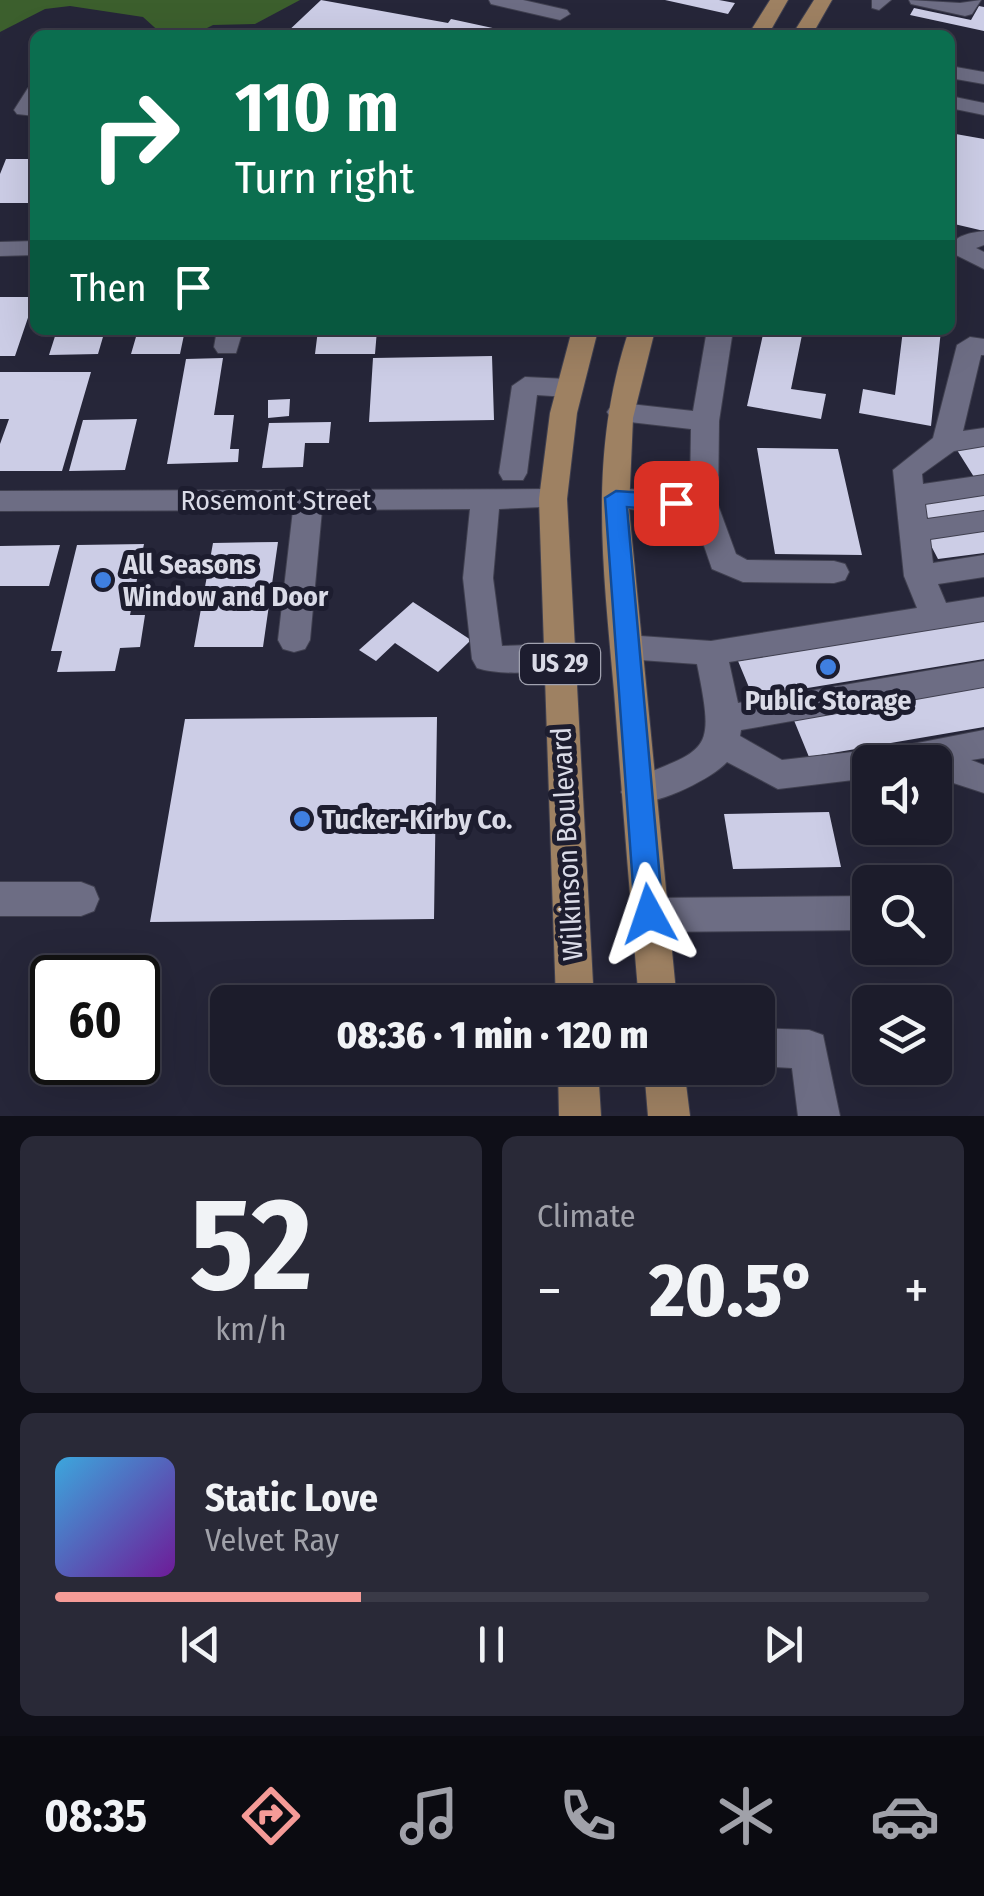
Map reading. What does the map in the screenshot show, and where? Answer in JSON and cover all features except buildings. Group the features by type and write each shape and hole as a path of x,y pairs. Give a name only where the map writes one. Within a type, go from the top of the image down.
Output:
{"main road":[{"path":"761,30 780,0"},
{"path":"805,30 822,0"},
{"name":"Wilkinson Boulevard","path":"574,985 553,498 567,388 583,335"},
{"name":"US 29","path":"641,335 621,412 616,498 656,985"},
{"path":"579,1085 580,1116"},
{"path":"666,1085 669,1116"}],"street":[{"path":"498,0 560,14"},
{"path":"918,0 965,10 972,0"},
{"path":"955,73 984,78"},
{"path":"955,103 984,108"},
{"path":"955,248 984,238"},
{"path":"0,248 30,248"},
{"path":"955,248 984,262"},
{"path":"719,335 705,421 704,505 723,561 743,571 834,572"},
{"path":"936,617 919,576 906,470 946,443 970,403 970,346 984,348"},
{"path":"556,454 514,462 525,386 567,388"},
{"path":"621,412 705,421"},
{"path":"946,443 984,437"},
{"path":"910,496 984,484"},
{"name":"Rosemont Street","path":"0,500 553,498"},
{"path":"616,498 704,505"},
{"path":"486,499 478,578 488,659 559,656"},
{"path":"294,640 309,500"},
{"path":"914,531 984,521"},
{"path":"919,576 984,566"},
{"path":"626,647 711,652 984,609"},
{"path":"638,792 712,760 725,732 711,652"},
{"path":"725,732 984,674"},
{"path":"725,732 778,775 852,766"},
{"path":"952,754 984,744"},
{"path":"952,769 984,779"},
{"path":"0,899 81,898"},
{"path":"649,914 852,913"},
{"path":"775,1048 809,1049 819,1116"}],"green space":[{"path":"0,0 300,0 255,24 213,25 203,30 157,30 143,17 70,6 45,9 0,32"}],"place":[{"name":"All Seasons Window and Door","path":"103,580"},
{"name":"Public Storage","path":"828,667"},
{"name":"Tucker-Kirby Co.","path":"302,819"}],"route":[{"path":"649,914 616,498 676,503"}]}
